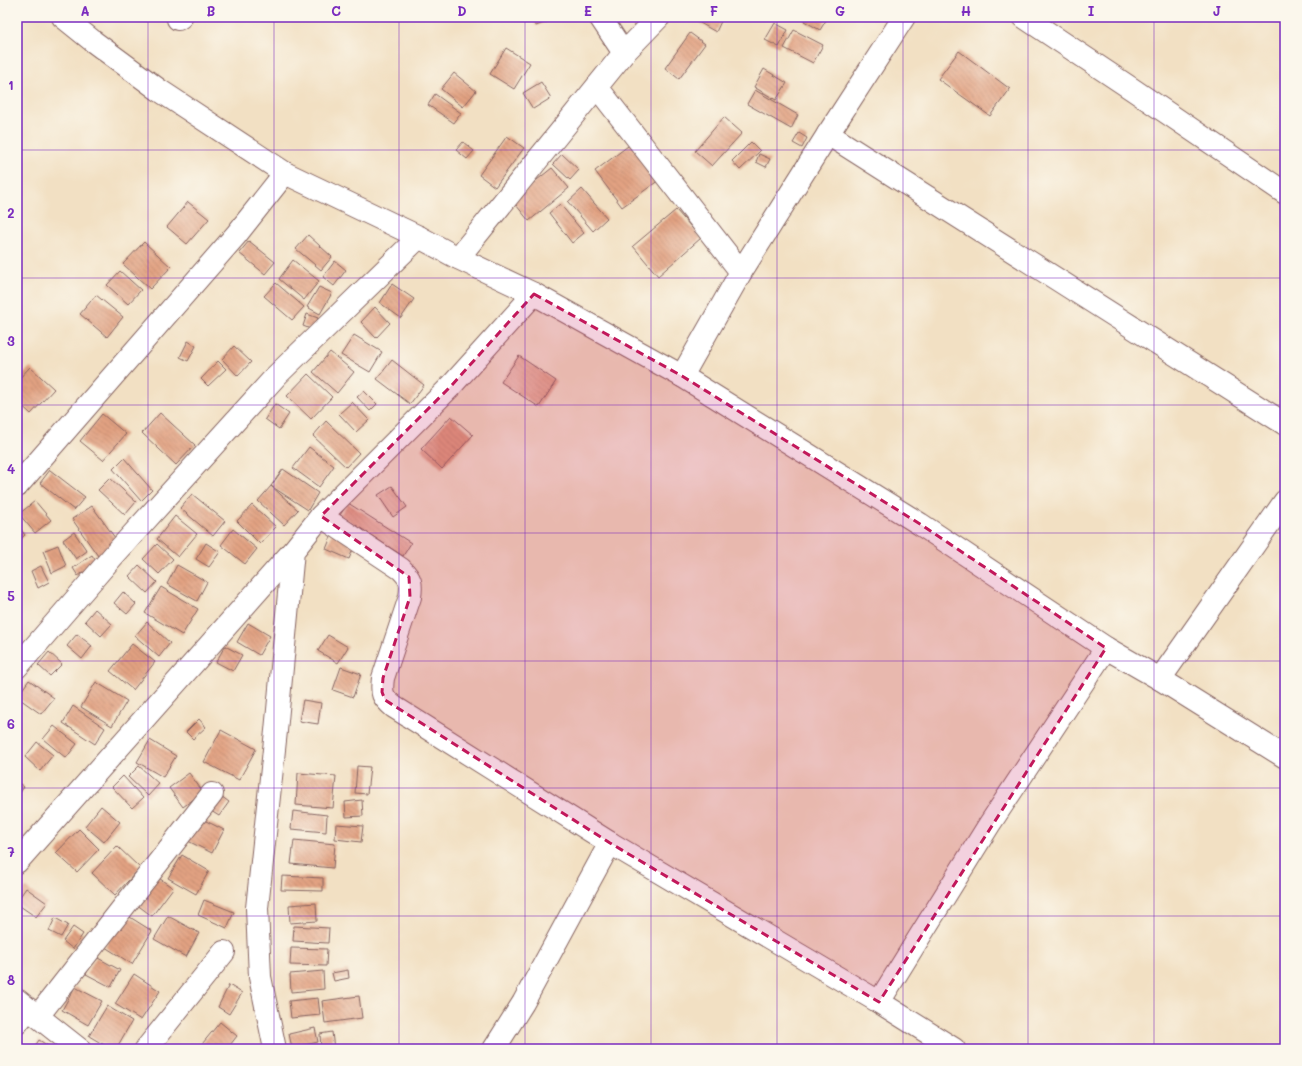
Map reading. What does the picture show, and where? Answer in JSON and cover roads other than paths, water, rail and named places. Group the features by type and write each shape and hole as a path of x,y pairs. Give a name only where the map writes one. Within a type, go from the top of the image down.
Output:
{"street":[{"path":"63,17 159,90 285,173 534,294 682,376 920,524 1106,648 1160,679 1285,757"},
{"path":"600,17 624,53"},
{"path":"458,258 624,53 659,17"},
{"path":"682,376 741,272 904,17"},
{"path":"1024,17 1285,193"},
{"path":"597,87 741,272"},
{"path":"828,134 1285,424"},
{"path":"17,486 236,235 285,173"},
{"path":"17,667 109,561 277,375 419,237"},
{"path":"17,862 293,550 321,516 451,386 534,294"},
{"path":"1160,679 1285,501"},
{"path":"321,516 401,569 409,577 411,588 410,597 383,678 382,692 385,700 610,843 879,1002 954,1049"},
{"path":"275,1049 260,977 257,908 293,550"},
{"path":"879,1002 989,825 1106,648"},
{"path":"79,1049 25,1012 212,794"},
{"path":"494,1049 523,1003 610,843"},
{"path":"146,1049 224,952"}]}
